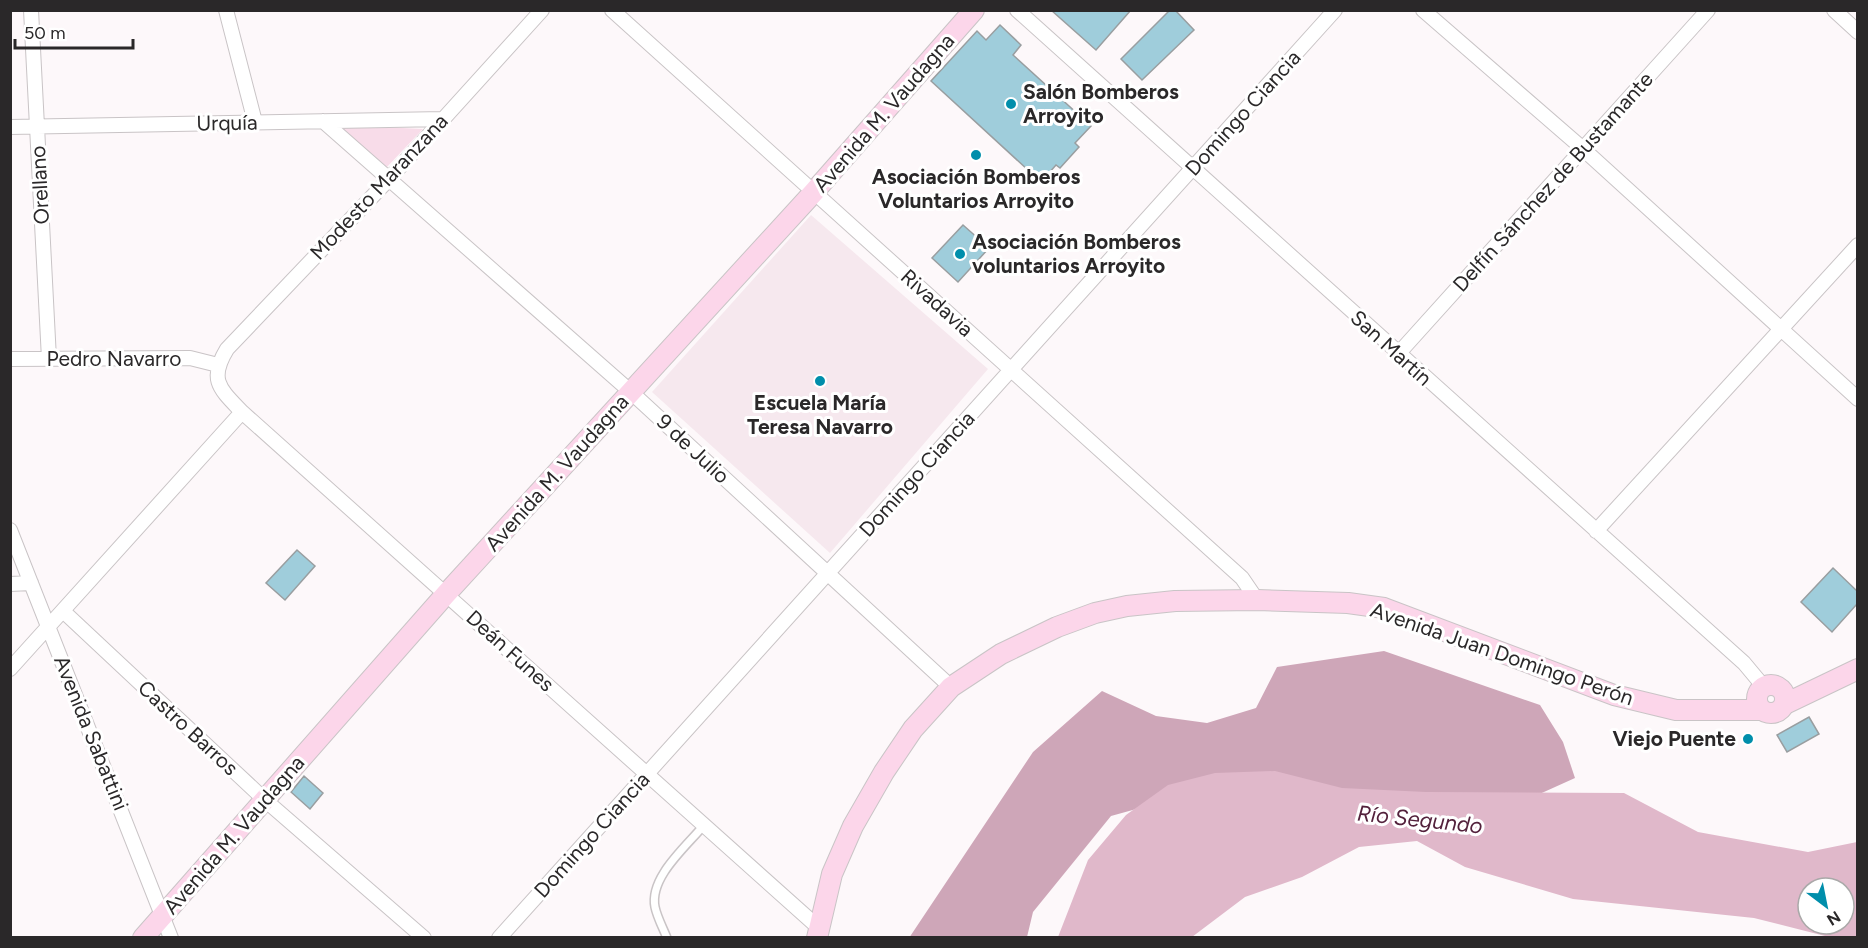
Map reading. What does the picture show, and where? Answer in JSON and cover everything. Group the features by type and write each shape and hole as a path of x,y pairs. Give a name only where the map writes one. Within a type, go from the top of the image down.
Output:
{"main road":[{"name":"Avenida M. Vaudagna","path":"143,938 446,594 813,194 974,10"},
{"name":"Avenida Juan Domingo Perón","path":"818,933 832,874 853,826 884,772 913,729 951,687 1001,654 1057,627 1095,613 1175,601 1257,600 1348,603 1384,608 1614,695 1676,710 1770,698"},
{"path":"1770,698 1855,670"}],"street":[{"name":"Orellano","path":"31,10 49,359"},
{"path":"226,10 255,122"},
{"name":"Modesto Maranzana","path":"218,365 226,349 388,179 542,10"},
{"name":"Rivadavia","path":"612,10 813,194 1242,578 1257,600"},
{"name":"San Martín","path":"1017,10 1744,663 1770,698"},
{"name":"Domingo Ciancia","path":"499,938 1335,10"},
{"path":"1423,10 1582,148 1857,399"},
{"name":"Delfín Sánchez de Bustamante","path":"1398,354 1708,10"},
{"path":"1834,10 1857,32"},
{"name":"Urquía","path":"10,127 443,119"},
{"name":"9 de Julio","path":"322,121 631,392 951,687"},
{"path":"1596,531 1857,245"},
{"name":"Pedro Navarro","path":"10,359 190,358 218,365"},
{"name":"Deán Funes","path":"218,365 216,380 222,392 242,412 704,825 818,933"},
{"path":"10,669 242,412"},
{"name":"Avenida Sabattini","path":"10,530 171,938"},
{"path":"10,584 31,583"},
{"name":"Castro Barros","path":"63,611 265,800 424,938"}],"lane":[{"path":"667,938 655,906 660,879 704,825"}],"shaded area":[{"path":"338,125 423,129 385,169"},
{"name":"Escuela María Teresa Navarro","path":"811,215 988,369 830,553 652,392"},
{"path":"1384,651 1540,705 1563,742 1575,778 1515,805 1205,790 1111,816 1033,912 1027,937 909,938 1033,752 1102,691 1156,716 1207,723 1256,708 1277,667"}],"water":[{"name":"Río Segundo","path":"1275,771 1342,788 1426,792 1624,793 1698,832 1808,852 1857,842 1857,937 1825,936 1856,936 1856,876 1796,876 1796,929 1754,918 1573,899 1465,867 1417,841 1359,847 1302,877 1245,897 1192,937 1058,937 1088,860 1126,815 1168,785 1215,773"}],"building":[{"path":"1051,10 1131,10 1096,50"},
{"path":"1170,10 1175,10 1194,30 1142,80 1121,59"},
{"name":"Salón Bomberos Arroyito","path":"1000,25 1021,45 1013,55 1091,126 1075,143 1079,147 1060,168 1056,165 1041,182 931,81 977,31 986,40"},
{"name":"Asociación Bomberos voluntarios Arroyito","path":"963,225 989,248 958,282 932,258"},
{"path":"297,550 315,566 285,600 266,583"},
{"path":"1833,568 1857,591 1857,604 1832,632 1801,602"},
{"path":"1809,717 1819,734 1787,752 1777,735"},
{"path":"304,776 323,793 310,809 291,792"}],"place":[{"name":"Salón Bomberos Arroyito","path":"1011,104"},
{"name":"Asociación Bomberos Voluntarios Arroyito","path":"976,155"},
{"name":"Asociación Bomberos voluntarios Arroyito","path":"960,254"},
{"name":"Escuela María Teresa Navarro","path":"820,381"},
{"name":"Viejo Puente","path":"1748,739"}]}
